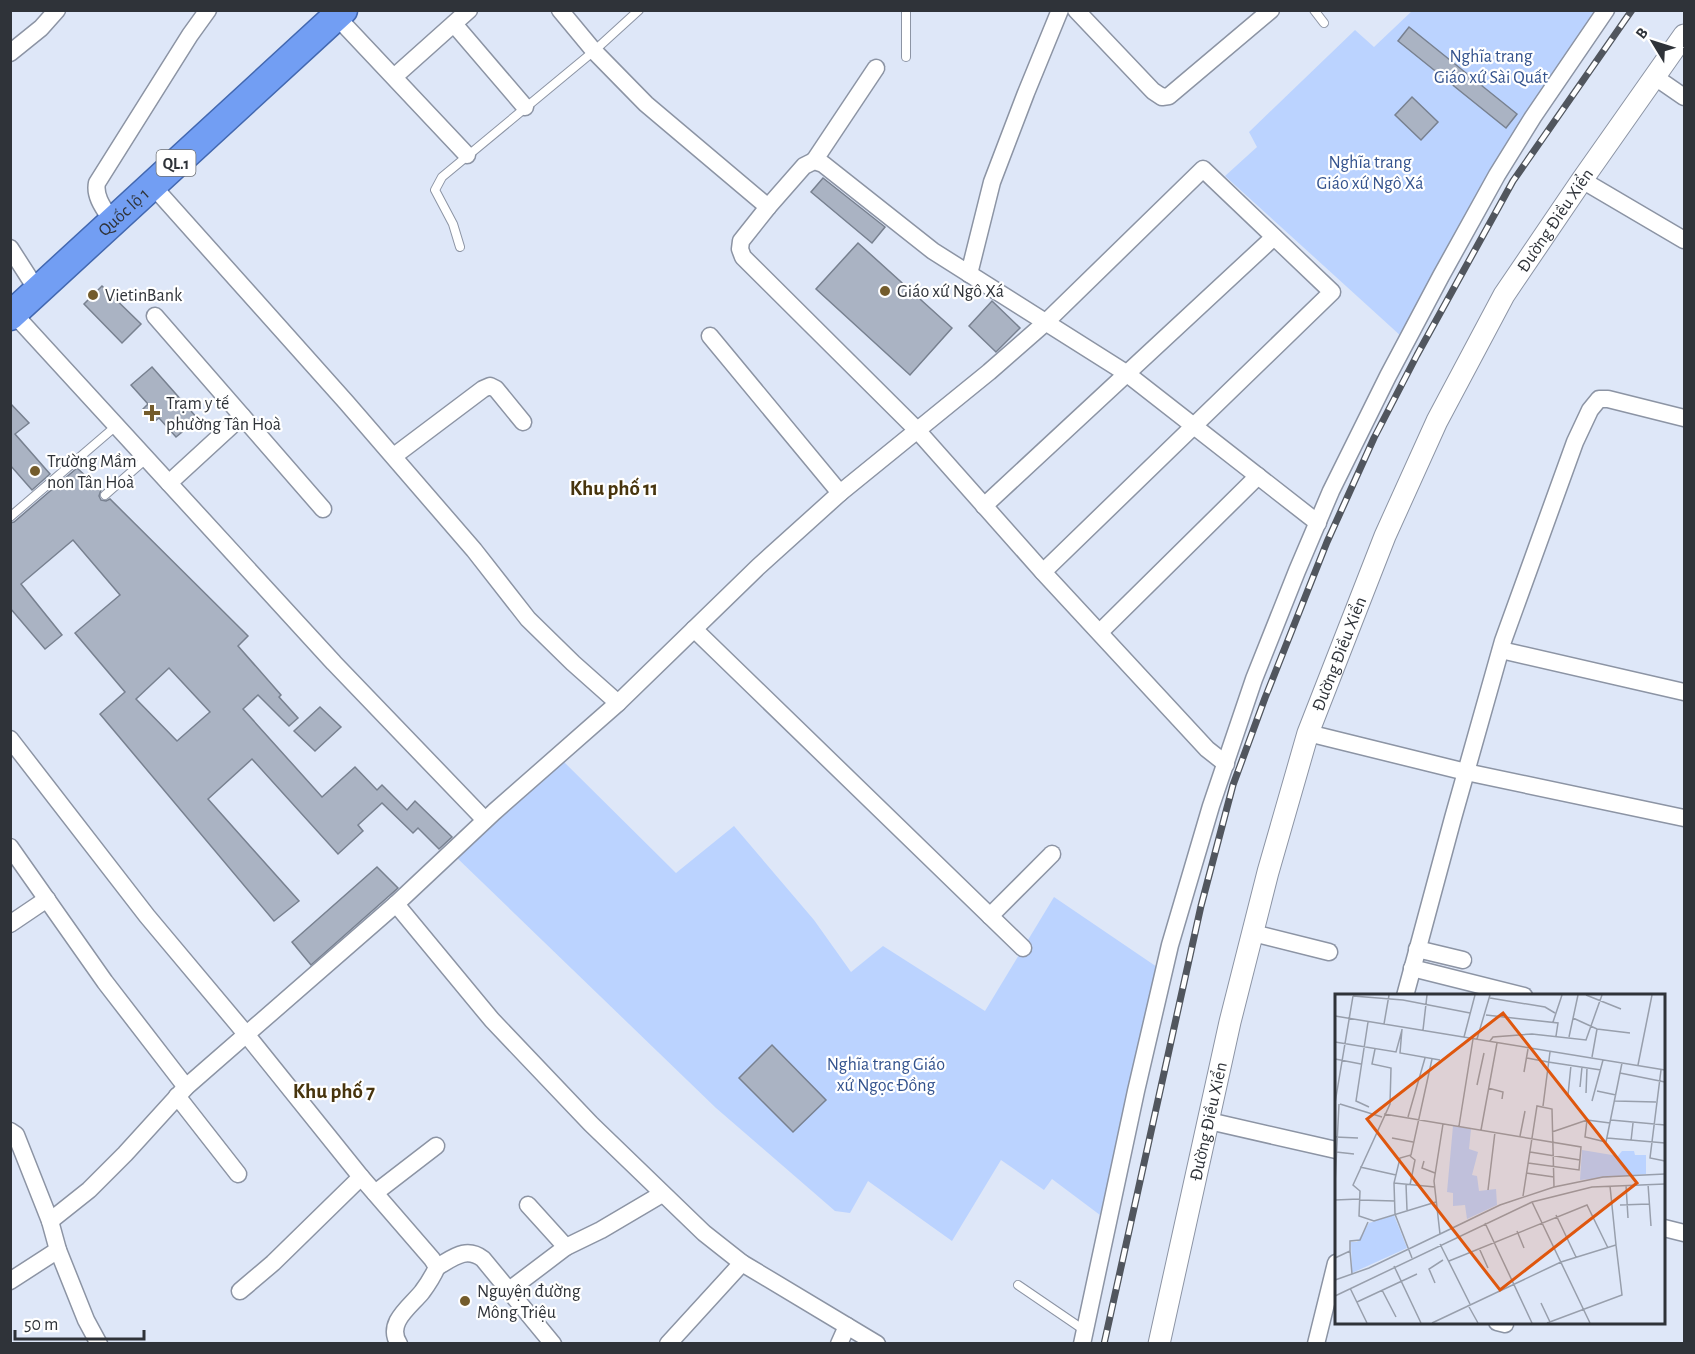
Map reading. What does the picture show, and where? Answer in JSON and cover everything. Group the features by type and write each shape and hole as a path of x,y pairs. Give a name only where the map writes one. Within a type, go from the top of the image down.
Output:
{"highway":[{"name":"Quốc lộ 1","path":"12,315 340,13"}],"street":[{"path":"10,53 41,28 57,10"},
{"path":"112,221 97,196 97,183 208,10"},
{"path":"394,76 469,10"},
{"path":"560,10 594,51 646,104 768,207"},
{"path":"969,274 992,182 1060,10"},
{"path":"1076,10 1153,91 1162,97 1169,96 1271,10"},
{"path":"1083,1337 1170,945 1211,806 1254,679 1331,491 1440,276 1533,117 1606,10"},
{"path":"340,13 467,155"},
{"path":"454,24 525,107"},
{"name":"Đường Điều Xiển","path":"1159,1344 1230,1022 1271,861 1308,733 1385,536 1437,421 1504,294 1684,35"},
{"path":"876,68 814,161 804,166 741,241 740,249 743,257 918,430 1043,572 1207,749 1226,764"},
{"path":"1655,77 1684,97"},
{"path":"814,161 823,164 933,251 1126,373 1318,523"},
{"path":"51,1221 96,1183 182,1091 396,904 486,820 618,703 758,567 840,493 989,372 1045,323 1203,169 1332,292 1043,572"},
{"path":"1582,180 1684,240"},
{"path":"152,185 393,456 474,550 528,619 618,703"},
{"path":"984,506 1274,237"},
{"path":"10,248 37,290"},
{"path":"12,315 334,663 486,820"},
{"path":"155,316 323,509"},
{"path":"710,336 840,493"},
{"path":"393,456 490,386 496,389 522,422"},
{"path":"1406,994 1501,650 1571,452 1590,410 1599,399 1608,399 1684,418"},
{"path":"169,483 242,416"},
{"path":"1100,632 1258,476"},
{"path":"694,629 1023,948"},
{"path":"1501,650 1684,692"},
{"path":"1308,733 1466,772 1684,818"},
{"path":"10,739 147,916 437,1267"},
{"path":"10,846 238,1174"},
{"path":"990,916 1052,854"},
{"path":"10,924 47,899"},
{"path":"396,904 492,1020 591,1124 704,1233 742,1263 877,1344"},
{"path":"1253,933 1329,952"},
{"path":"1417,949 1463,960"},
{"path":"1412,968 1516,994"},
{"path":"1209,1121 1335,1150"},
{"path":"10,1131 16,1135 51,1221 58,1250 86,1320 99,1344"},
{"path":"375,1193 436,1146"},
{"path":"240,1291 273,1263 361,1177"},
{"path":"508,1291 566,1247 602,1230 662,1194"},
{"path":"528,1205 566,1247"},
{"path":"1665,1228 1684,1233"},
{"path":"10,1281 58,1250"},
{"path":"399,1344 394,1332 401,1314 423,1291 437,1267 469,1252 483,1259 553,1344"},
{"path":"668,1344 742,1263"},
{"path":"1316,1344 1334,1284"},
{"path":"839,1344 847,1326"}],"lane":[{"path":"460,247 453,224 435,190 442,177 594,51 639,10"},
{"path":"906,10 906,57"},
{"path":"1314,10 1324,23"},
{"path":"10,517 116,426"},
{"path":"105,495 146,459"},
{"path":"1018,1286 1083,1337"}],"green space":[{"name":"Nghĩa trang Giáo xứ Ngô Xá","path":"1412,11 1599,11 1402,337 1225,176 1257,147 1249,132 1355,30 1374,47"},
{"name":"Nghĩa trang Giáo xứ Ngọc Đồng","path":"562,760 676,873 734,826 814,920 851,972 883,946 985,1011 1054,897 1157,967 1100,1215 1052,1179 1044,1190 1001,1160 952,1241 868,1181 850,1213 835,1211 716,1108 455,856"}],"building":[{"path":"1409,27 1517,114 1506,128 1398,41"},
{"path":"1412,97 1438,122 1421,140 1395,115"},
{"path":"823,178 885,227 872,243 811,192"},
{"path":"858,243 952,328 910,375 816,289"},
{"name":"VietinBank","path":"102,286 141,324 122,343 84,304"},
{"path":"992,301 1020,328 996,352 969,326"},
{"path":"152,367 198,419 176,437 159,418 155,421 143,409 148,404 131,385"},
{"path":"10,403 29,423 15,434 50,474 32,490 10,465"},
{"path":"77,468 101,490 99,496 101,500 110,499 248,636 238,646 298,718 289,726 258,695 243,709 322,797 355,767 377,790 382,785 407,810 415,801 452,837 439,849 418,828 413,833 382,803 358,825 363,831 338,854 252,759 208,799 299,901 274,921 100,714 125,692 75,633 120,595 73,540 21,584 62,635 45,649 10,608 10,523","holes":["169,668 210,712 177,741 136,699"]},
{"path":"320,707 341,727 315,751 294,731"},
{"path":"377,867 398,888 311,965 292,942"},
{"path":"772,1045 826,1100 793,1132 739,1078"}],"railway":[{"path":"1104,1344 1201,906 1233,785 1265,698 1327,542 1374,438 1417,355 1513,181 1632,10"}],"place":[{"name":"Giáo xứ Ngô Xá","path":"885,291"},
{"name":"VietinBank","path":"93,295"},
{"name":"Trạm y tế phường Tân Hoà","path":"152,413"},
{"name":"Trường Mầm non Tân Hoà","path":"35,471"},
{"name":"Nguyện đường Mông Triệu","path":"465,1301"}],"district":[{"name":"Khu phố 11","path":"614,488"},
{"name":"Khu phố 7","path":"334,1091"}],"park label":[{"name":"Nghĩa trang Giáo xứ Sài Quất","path":"1491,66"}]}
